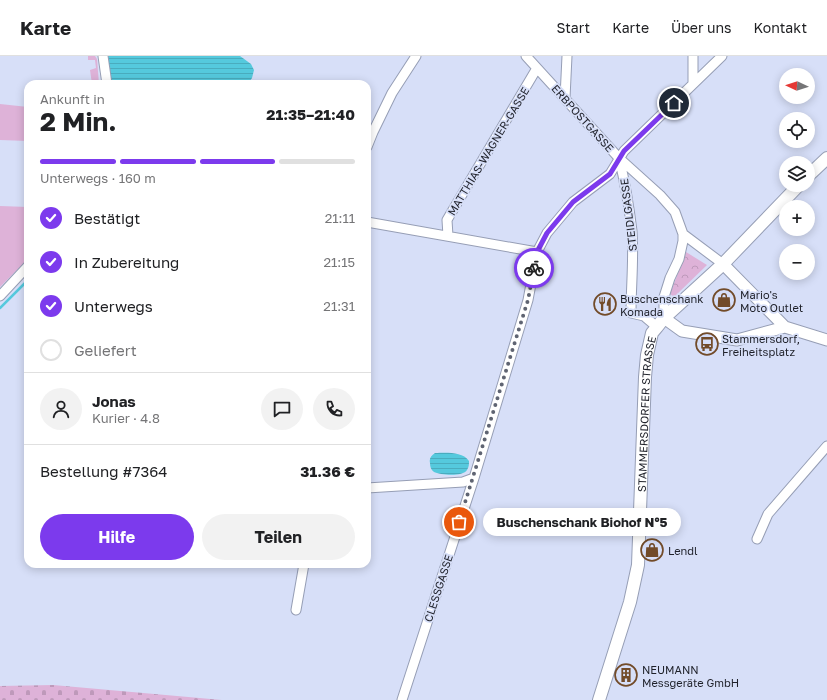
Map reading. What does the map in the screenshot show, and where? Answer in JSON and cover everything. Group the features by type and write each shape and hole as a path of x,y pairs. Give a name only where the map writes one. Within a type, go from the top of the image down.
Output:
{"main road":[{"path":"815,169 827,158"},
{"path":"660,322 723,264 792,192"},
{"name":"STAMMERSDORFER STRASSE","path":"599,700 630,602 638,565 647,355 652,333 660,322"}],"street":[{"path":"103,56 106,80"},
{"path":"371,137 392,93 416,56"},
{"name":"ERBPOSTGASSE","path":"526,56 619,158 660,195 674,212 683,234"},
{"path":"565,98 567,56"},
{"path":"693,56 693,83"},
{"name":"CLESSGASSE","path":"402,700 474,478 528,300 537,252 547,233 573,202 610,174 624,151 722,56"},
{"name":"MATTHIAS-WAGNER-GASSE","path":"448,236 447,220 537,68"},
{"name":"STEIDLGASSE","path":"619,158 632,231 633,257 631,313 660,322"},
{"path":"371,223 537,252"},
{"path":"785,326 737,340 682,331 660,322 664,297 670,278 679,259 683,234 723,264 785,326 827,340"},
{"path":"0,296 24,270"},
{"path":"757,539 768,514 827,446"},
{"path":"371,488 463,482 474,478"},
{"path":"296,610 303,568"}],"green space":[{"path":"88,56 95,56 97,59 99,80 91,80 90,70 96,68 95,60 88,60"},
{"path":"0,104 24,107 24,141 0,140"},
{"path":"0,206 24,207 24,263 0,287"},
{"path":"686,252 707,265 674,297 670,294"},
{"path":"53,685 222,700 0,700 0,686"}],"water":[{"path":"108,56 240,56 251,64 254,70 251,80 110,80"},
{"path":"435,453 458,454 469,461 468,469 461,474 446,475 434,472 430,466 430,460 431,456"}],"waterway":[{"path":"0,308 24,284"}],"way so far":[{"path":"459,522 528,300 534,268"}],"place":[{"name":"Mario's Moto Outlet","path":"724,300"},
{"name":"Buschenschank Komada","path":"605,304"},
{"name":"Stammersdorf, Freiheitsplatz","path":"707,344"},
{"name":"Buschenschank Biohof N°5","path":"459,522"},
{"name":"Lendl","path":"652,550"},
{"name":"NEUMANN Messgeräte GmbH","path":"626,675"}],"route":[{"path":"534,268 537,252 547,233 573,202 610,174 624,151 674,103"}]}
